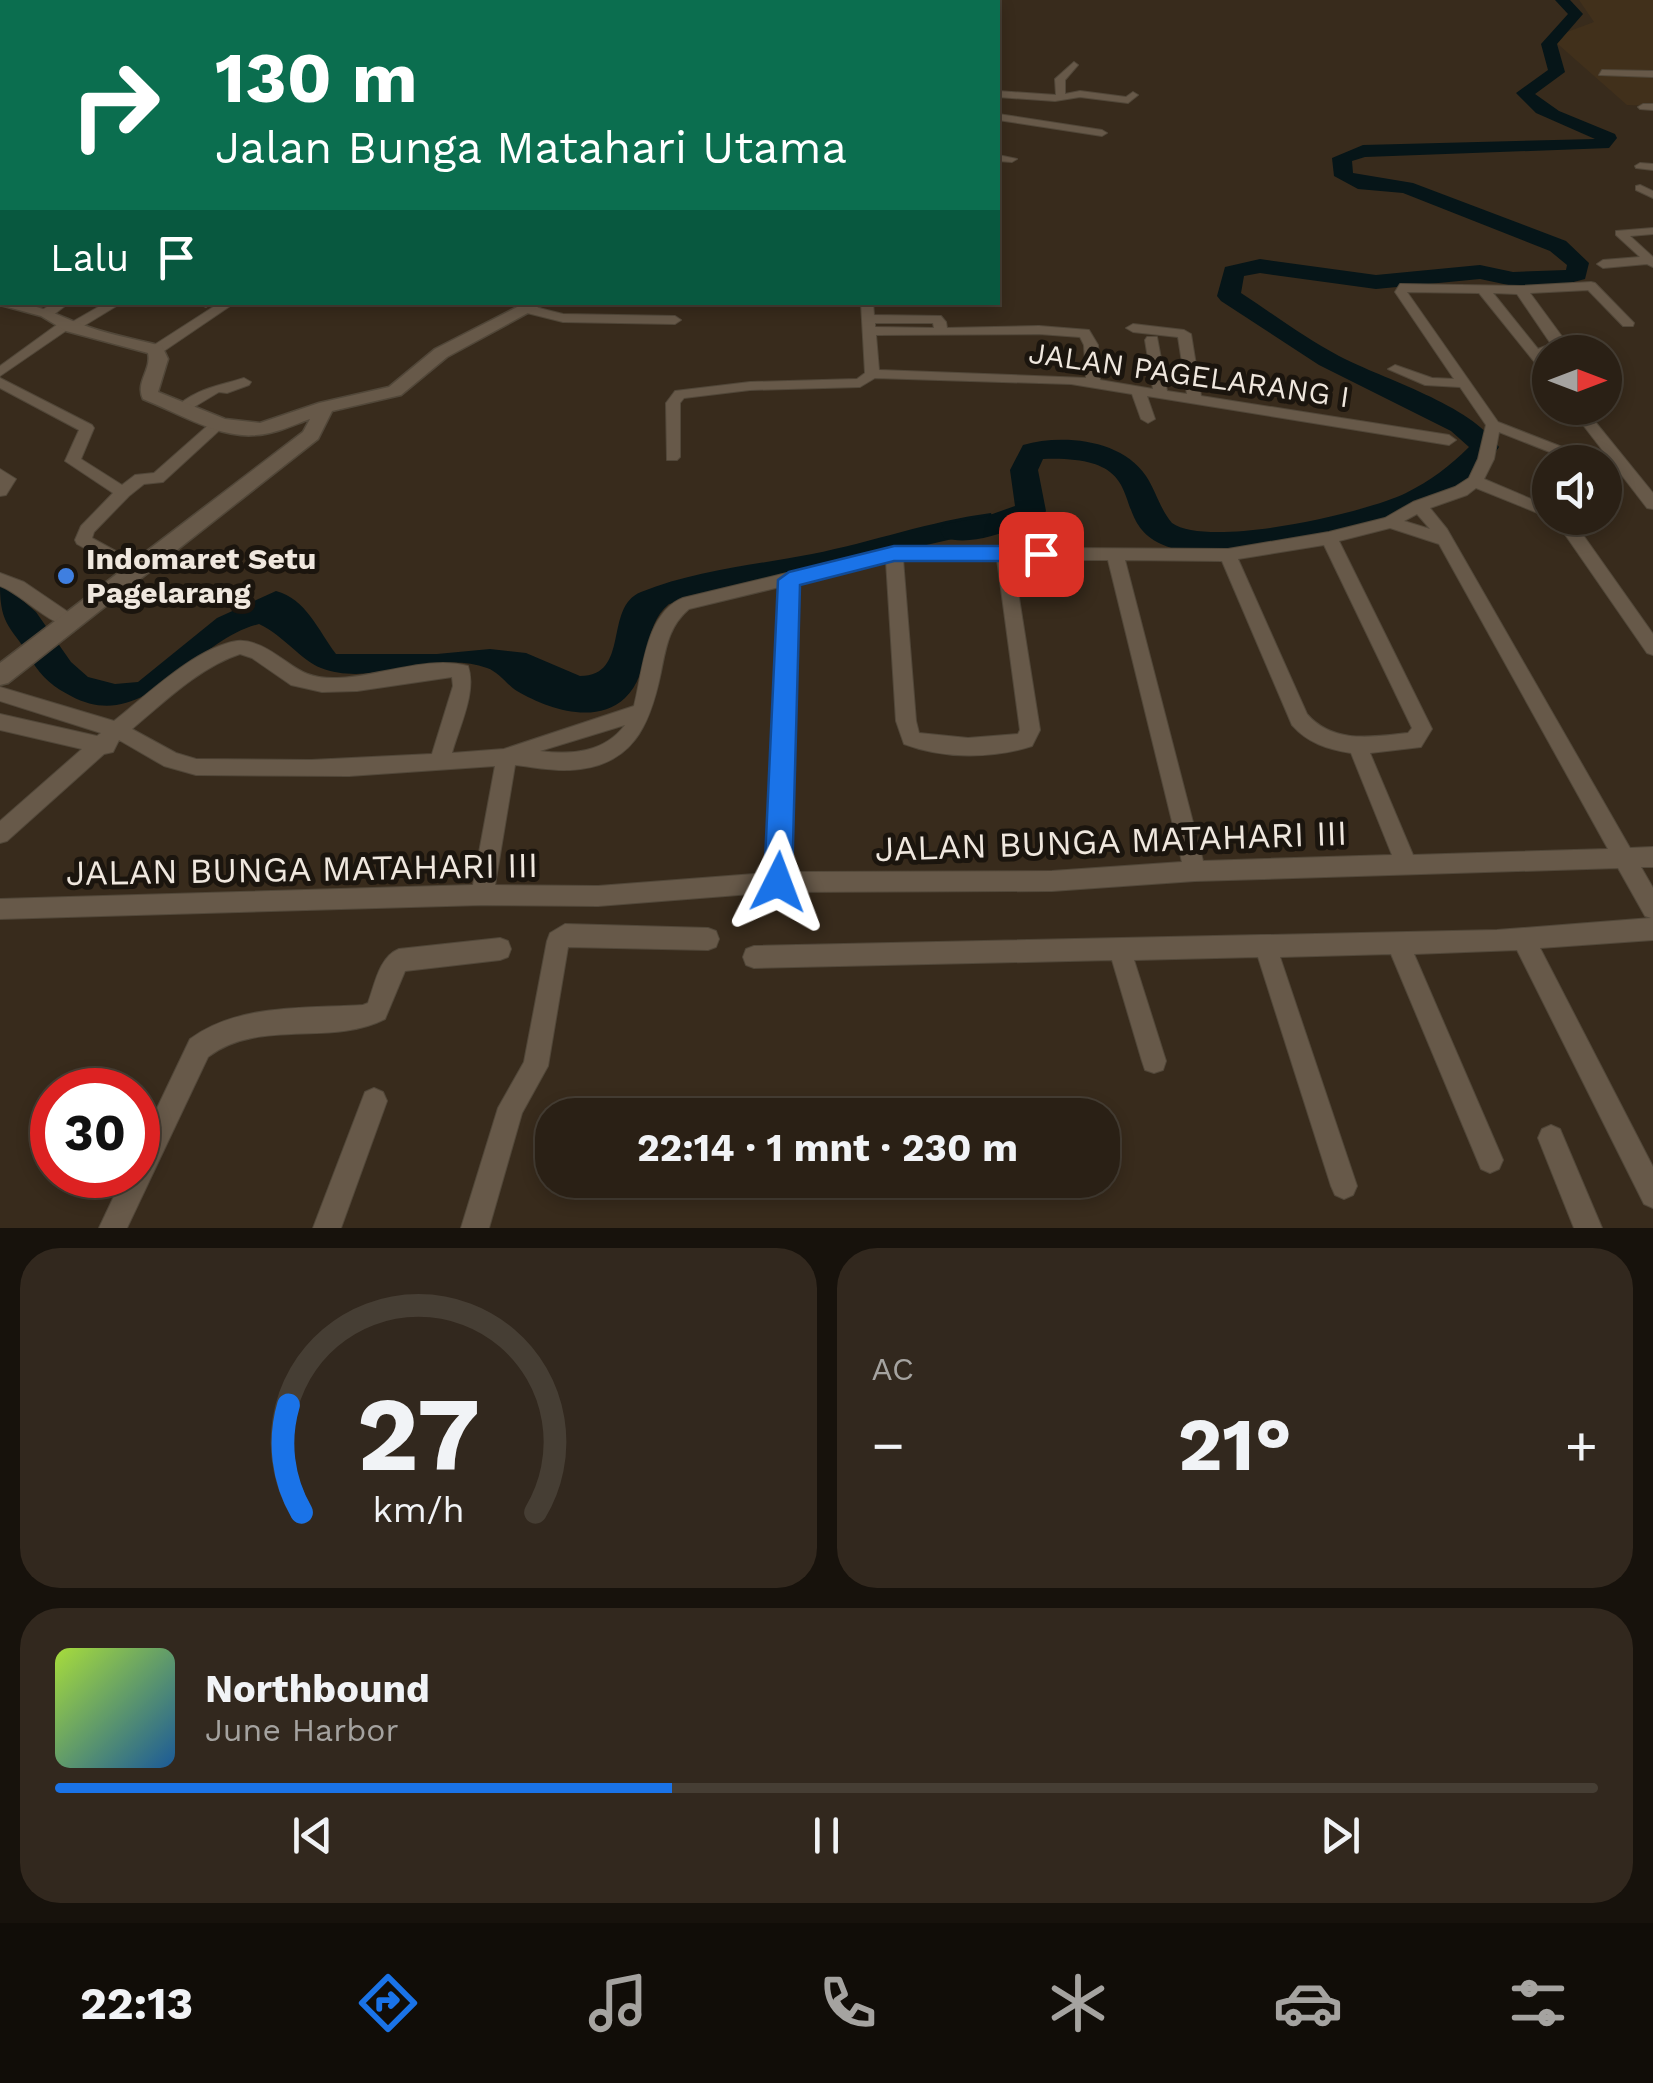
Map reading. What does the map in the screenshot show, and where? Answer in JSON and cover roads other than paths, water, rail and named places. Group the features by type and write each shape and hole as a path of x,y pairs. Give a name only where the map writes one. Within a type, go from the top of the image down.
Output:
{"street":[{"path":"1061,96 1060,79 1074,66"},
{"path":"1602,74 1653,74"},
{"path":"1000,94 1080,94 1128,100 1132,95"},
{"path":"1000,117 1102,133"},
{"path":"1000,158 1012,159"},
{"path":"1640,166 1653,168"},
{"path":"1640,188 1653,195"},
{"path":"1652,262 1620,233 1653,232"},
{"path":"1603,264 1652,262"},
{"path":"1544,445 1493,425 1402,292 1416,286 1520,290 1591,286 1628,323"},
{"path":"1482,288 1532,349"},
{"path":"1520,290 1554,335"},
{"path":"14,305 47,314 70,326 156,350 225,305"},
{"path":"47,314 60,305"},
{"path":"0,372 70,326 111,305"},
{"path":"867,305 872,374"},
{"path":"156,350 160,359 148,388 150,396 179,410 254,430 325,406 395,391 441,353 535,306 574,319 675,320"},
{"path":"868,325 936,319 941,332 1084,333 1091,345 1093,384"},
{"path":"1133,328 1176,330 1184,334 1195,400"},
{"path":"1152,340 1162,395"},
{"path":"1394,368 1425,381 1465,383"},
{"name":"JALAN PAGELARANG I","path":"672,456 672,403 680,394 750,386 860,383 872,374 1051,378 1449,440"},
{"path":"0,382 86,428 73,461 122,492"},
{"path":"179,410 216,388 227,390 244,382"},
{"path":"1138,391 1148,419"},
{"path":"7,669 311,435 325,406"},
{"path":"135,570 82,536 122,492 140,479 158,478 219,423"},
{"path":"0,694 117,730 146,748 196,767 438,762 507,756 538,762 591,758 610,751 627,738 643,710 665,620 684,604 894,554 1228,555 1329,538 1390,522 1461,490 1475,480 1486,459 1493,425"},
{"path":"1590,425 1653,504"},
{"path":"1622,473 1628,474"},
{"path":"0,474 8,479 0,490"},
{"path":"1475,480 1532,505"},
{"path":"1419,506 1445,540 1653,909"},
{"path":"1390,522 1445,540"},
{"path":"1574,535 1653,648"},
{"path":"1228,555 1305,728 1329,742 1414,740 1422,729 1329,538"},
{"path":"894,554 906,721 911,738 926,744 1010,746 1025,740 1030,730 1004,552"},
{"path":"1116,557 1195,870"},
{"path":"0,579 18,586 60,628"},
{"path":"778,882 789,580"},
{"path":"0,834 117,730 213,657 234,647 258,651 305,683 336,684 455,668 462,675 462,686 438,762"},
{"path":"2,723 24,701"},
{"path":"507,756 558,734 603,725 643,710"},
{"path":"2,723 100,745 146,748"},
{"path":"1356,742 1406,864"},
{"path":"482,895 507,756"},
{"name":"JALAN BUNGA MATAHARI III","path":"0,909 482,895 598,896 778,882 1052,881 1195,870 1653,858"},
{"path":"754,957 1398,944 1653,929"},
{"path":"475,1228 511,1108 536,1066 558,941 565,936 708,939"},
{"path":"1523,938 1653,1195"},
{"path":"1398,944 1490,1160"},
{"path":"114,1228 199,1048 207,1039 260,1026 365,1017 377,1011 399,960 500,948"},
{"path":"1266,948 1344,1186"},
{"path":"1120,950 1154,1061"},
{"path":"328,1228 374,1101"},
{"path":"1551,1138 1588,1228"}],"waterway":[{"path":"955,531 987,527 1031,511 1024,470 1033,451 1084,451 1112,459 1134,480 1162,531 1179,540 1203,545 1274,537 1388,511 1427,494 1468,465 1485,447 1461,425 1328,360 1229,296 1233,272 1260,266 1376,282 1480,272 1513,279 1555,280 1577,274 1578,263 1558,246 1406,187 1358,183 1344,176 1342,158 1363,151 1602,144 1608,138 1552,115 1525,93 1557,72 1549,44 1576,14 1562,0"}],"place":[{"name":"Indomaret Setu Pagelarang","path":"66,576"}]}
